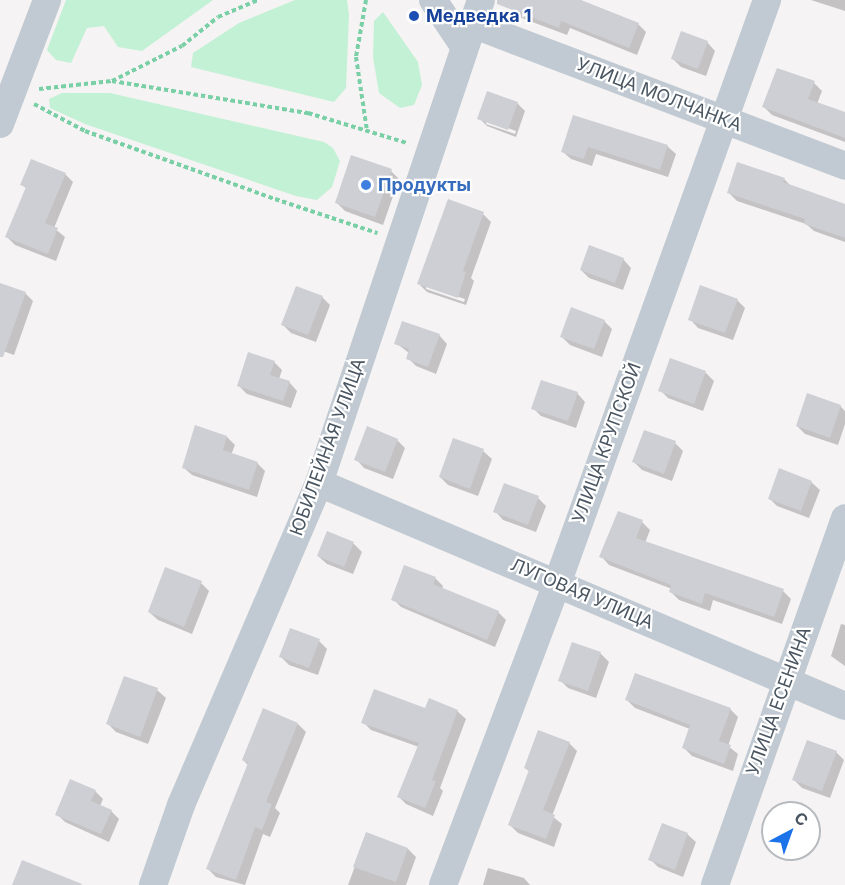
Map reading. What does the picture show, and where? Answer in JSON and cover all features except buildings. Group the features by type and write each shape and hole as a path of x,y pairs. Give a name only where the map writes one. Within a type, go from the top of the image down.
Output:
{"street":[{"path":"0,124 6,90 47,0"},
{"path":"433,0 473,23"},
{"name":"УЛИЦА КРУПСКОЙ","path":"443,885 557,584 767,0"},
{"name":"УЛИЦА МОЛЧАНКА","path":"473,23 845,166"},
{"name":"ЮБИЛЕЙНАЯ УЛИЦА","path":"153,885 181,805 319,483 473,23"},
{"name":"ЛУГОВАЯ УЛИЦА","path":"319,483 845,706"},
{"name":"УЛИЦА ЕСЕНИНА","path":"715,885 845,518"}],"path":[{"path":"112,81 182,46 218,17 258,0"},
{"path":"366,0 356,57 367,131"},
{"path":"6,90 112,81 308,114 430,149"},
{"path":"6,90 85,131 275,200 400,241"}],"green space":[{"path":"66,0 213,0 142,51 118,47 104,26 87,28 71,63 56,60 47,50"},
{"path":"295,0 347,0 349,15 346,88 334,102 191,67 193,53 239,23"},
{"path":"383,12 418,62 422,85 414,105 400,108 379,93 373,57 374,21"},
{"path":"62,93 110,93 324,142 333,148 340,161 332,187 317,200 296,196 85,124 50,108 49,99"}],"place":[{"name":"Медведка 1","path":"414,16"},
{"name":"Продукты","path":"366,185"}]}
